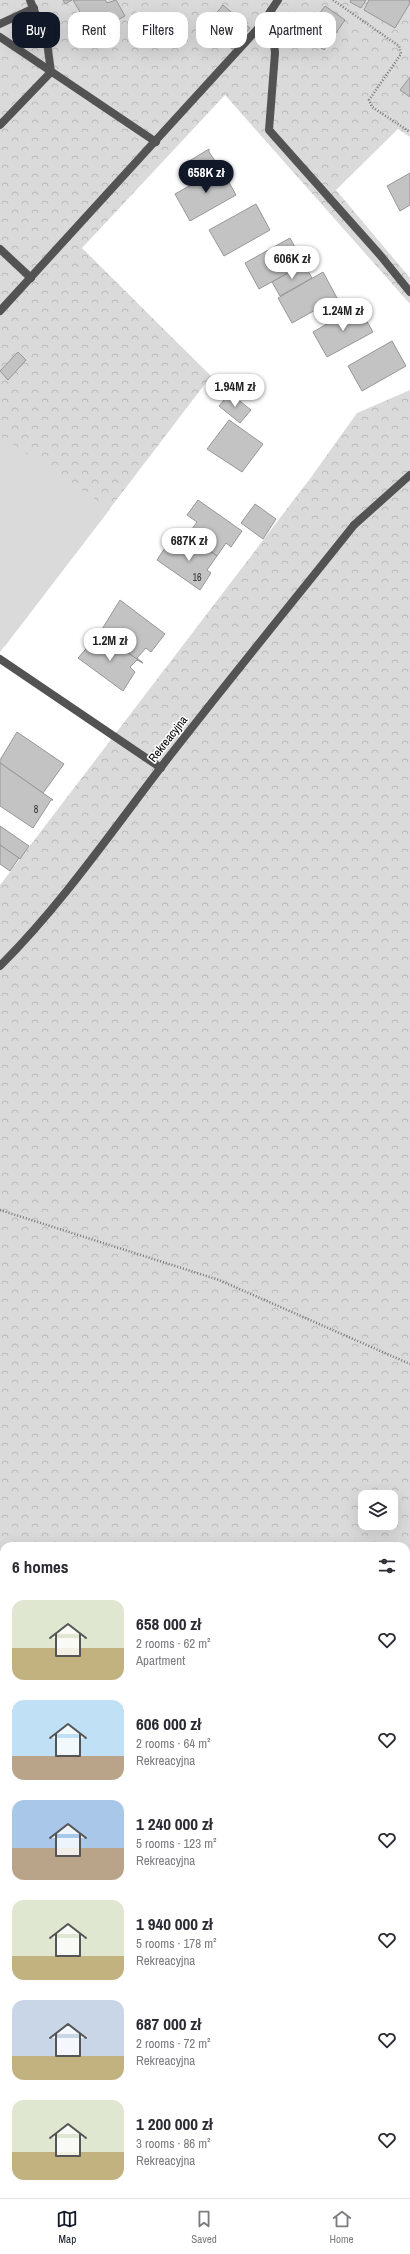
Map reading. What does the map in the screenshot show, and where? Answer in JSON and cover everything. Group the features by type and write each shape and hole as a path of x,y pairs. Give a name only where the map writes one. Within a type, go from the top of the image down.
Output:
{"street":[{"path":"30,0 47,42 51,72"},
{"path":"0,311 156,142 262,24 278,0"},
{"path":"0,24 34,8"},
{"path":"271,11 275,53 269,130 380,255 410,292"},
{"path":"0,38 156,142"},
{"path":"0,126 51,72"},
{"path":"0,249 31,278"},
{"name":"Rekreacyjna","path":"0,966 26,940 52,909 161,768 354,525 410,475"},
{"path":"0,659 161,768"}],"path":[{"path":"333,0 399,46 400,54 369,100 372,107 410,132"},
{"path":"0,1210 219,1280 410,1364"}],"green space":[{"path":"0,0 410,0 410,137 398,129 336,190 410,278 410,304 225,95 82,248 211,376 5,646 0,643"},
{"path":"410,390 410,1542 0,1542 0,885 312,476 357,413"},
{"path":"0,436 110,509 0,652"}],"building":[{"path":"63,0 72,0 65,4"},
{"path":"73,0 105,0 107,3 116,0 125,16 120,19 120,12 80,12"},
{"path":"351,0 366,0 361,8 350,2"},
{"path":"369,0 409,0 410,3 395,28 364,10"},
{"path":"223,5 231,12 217,12"},
{"path":"325,6 334,12 321,12"},
{"path":"336,14 345,20 336,33"},
{"path":"410,77 410,97 400,90"},
{"path":"209,149 209,152 218,165 189,181 181,166"},
{"path":"221,168 236,195 190,221 175,194"},
{"path":"410,173 410,205 400,211 387,186"},
{"path":"256,204 270,230 224,256 209,230"},
{"path":"290,238 304,264 259,289 245,263"},
{"path":"304,264 312,278 280,296 272,282"},
{"path":"323,272 337,298 292,323 278,298"},
{"path":"358,306 373,332 327,357 313,332"},
{"path":"392,341 406,366 362,391 348,366"},
{"path":"18,352 26,360 8,380 0,371"},
{"path":"230,393 251,410 240,423 219,406"},
{"path":"229,420 263,444 242,472 207,449"},
{"path":"198,500 242,531 231,547 226,543 217,556 187,536 197,522 187,515"},
{"path":"255,504 276,519 263,539 241,523"},
{"path":"187,536 217,556 207,570 211,573 200,590 157,560 167,545 176,552"},
{"path":"120,600 165,634 151,652 146,648 137,658 143,663 99,634"},
{"path":"99,634 143,663 137,660 130,667 135,672 123,691 78,658"},
{"path":"17,732 64,764 43,793 0,763 0,760"},
{"path":"0,763 53,800 51,800 33,828 0,806"},
{"path":"0,826 29,846 20,859 0,845"},
{"path":"0,845 19,858 10,871 0,864"}]}
